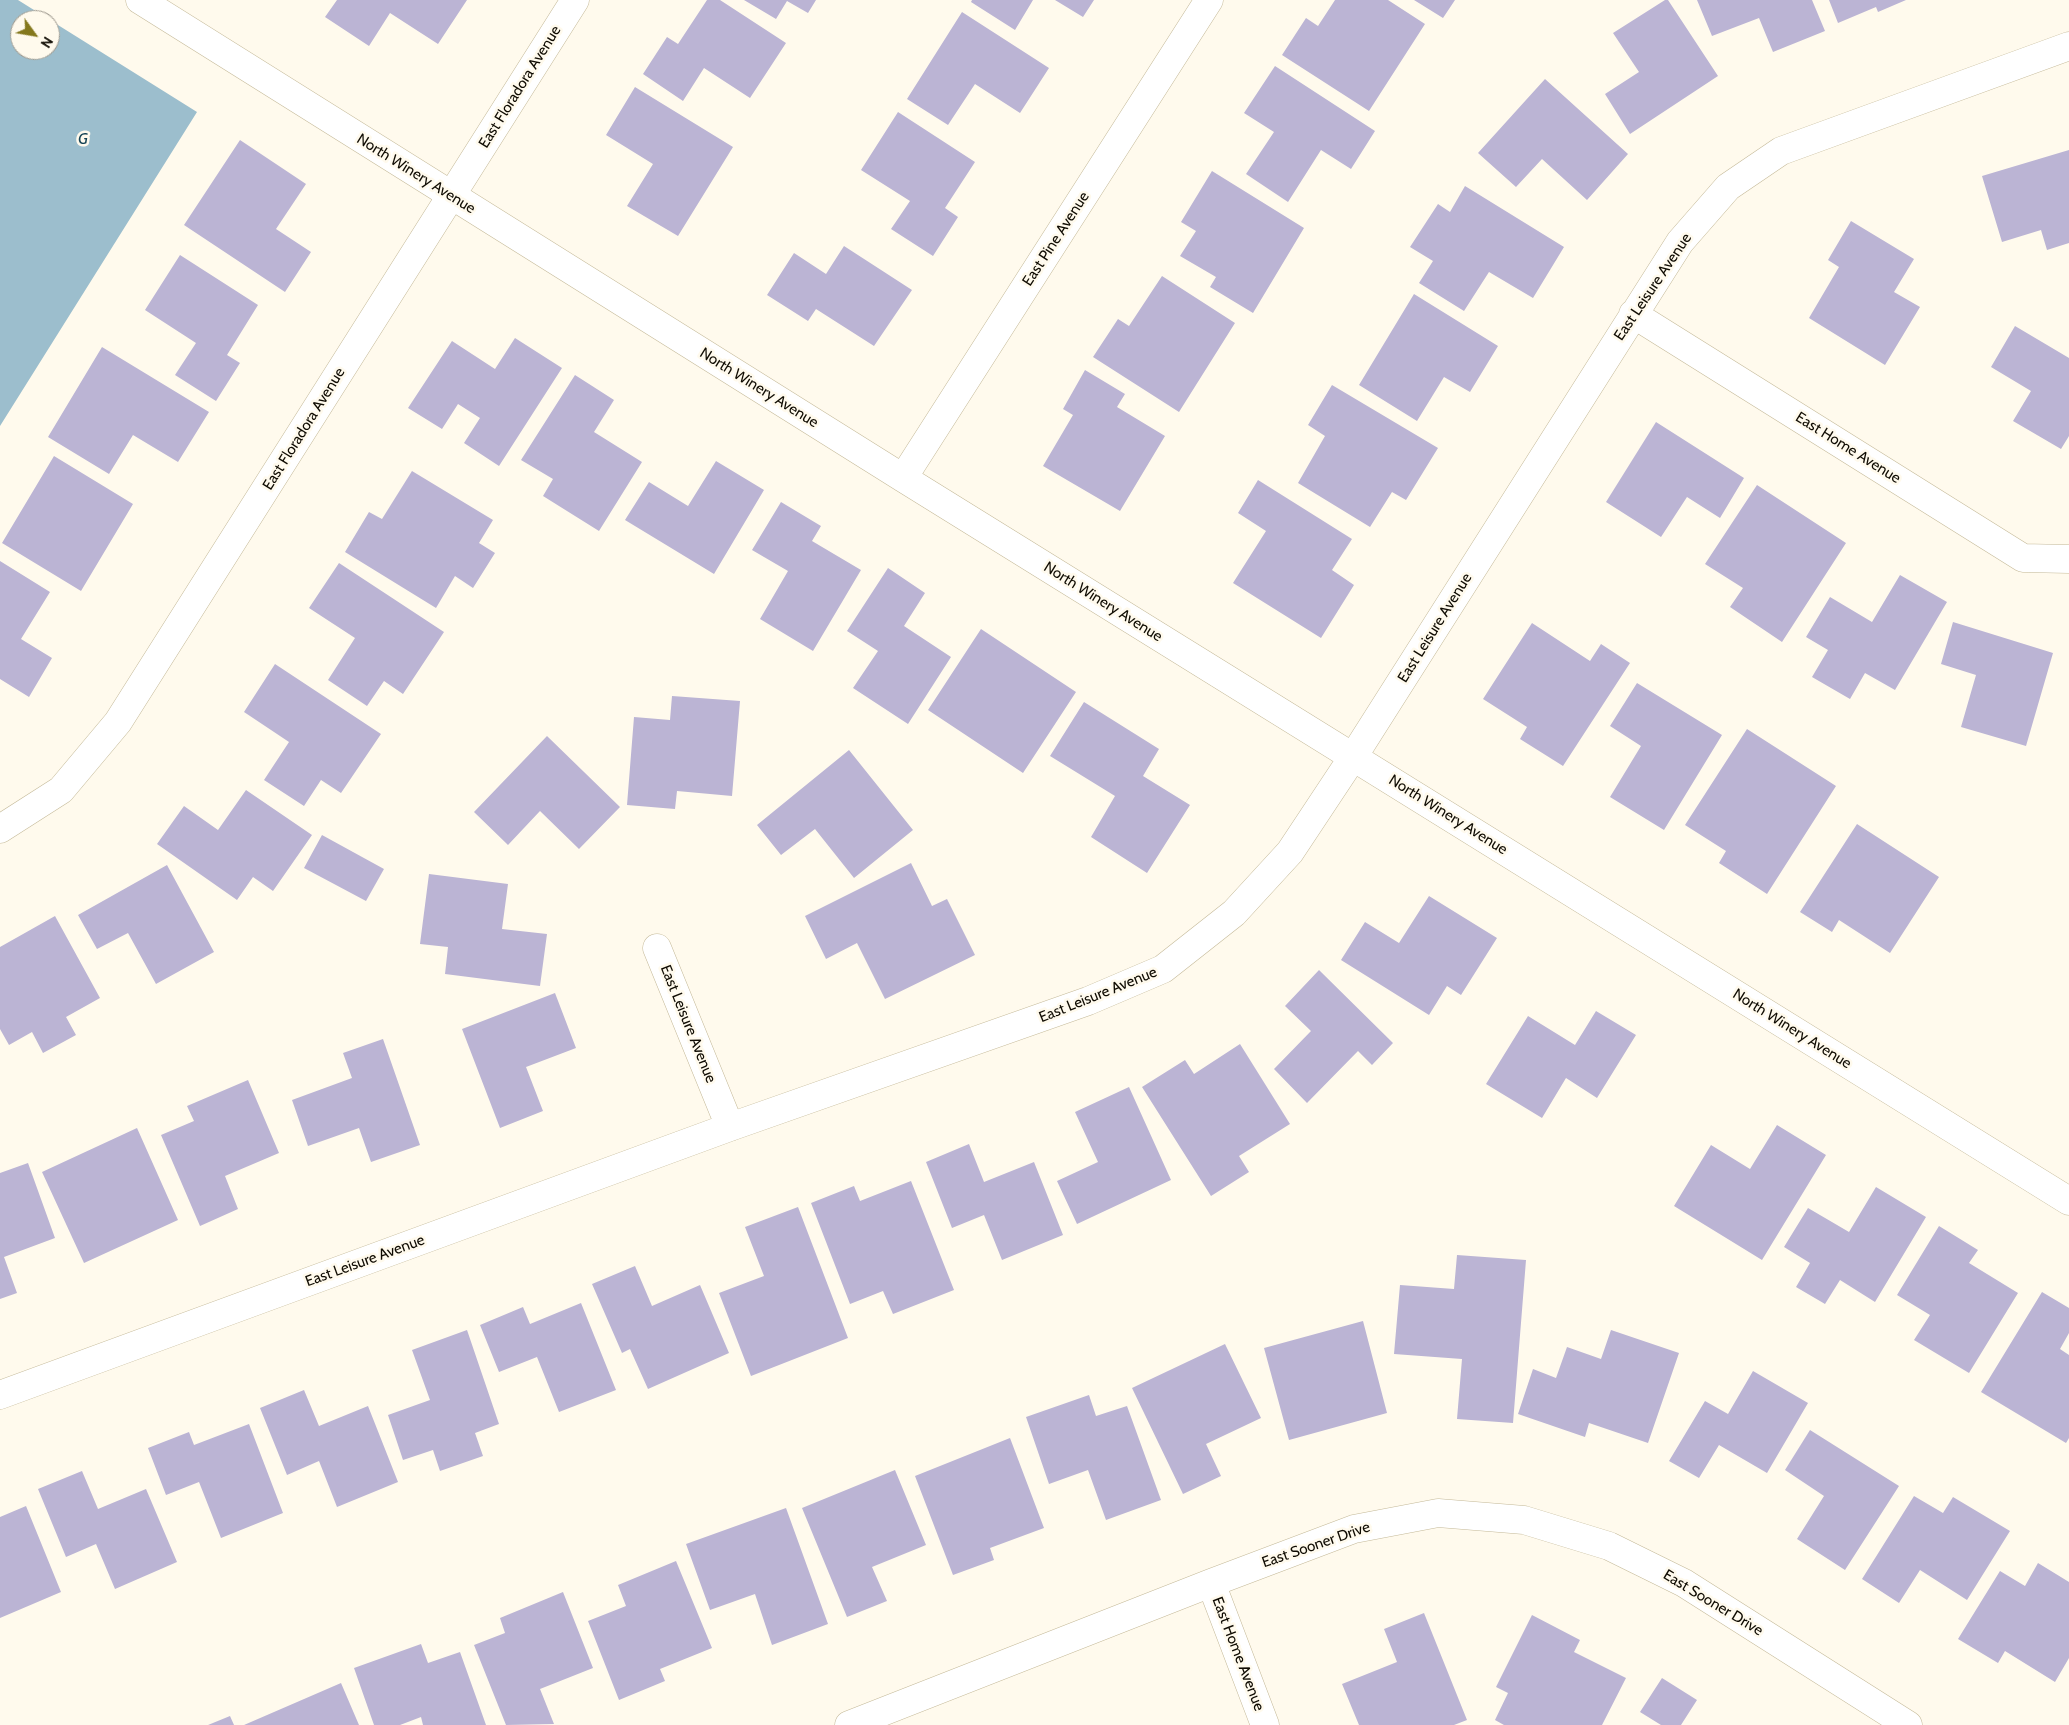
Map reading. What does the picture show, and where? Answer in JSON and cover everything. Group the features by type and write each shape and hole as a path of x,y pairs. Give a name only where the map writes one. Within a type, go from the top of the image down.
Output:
{"street":[{"name":"North Winery Avenue","path":"140,0 903,478 2069,1201"},
{"name":"East Floradora Avenue","path":"0,829 61,790 118,722 575,0"},
{"name":"East Pine Avenue","path":"903,478 1209,0"},
{"name":"East Leisure Avenue","path":"0,1395 730,1128 1088,1001 1163,969 1234,913 1290,852 1353,757 1680,242 1728,187 1781,151 2069,46"},
{"name":"East Home Avenue","path":"1633,314 2023,558 2069,559"},
{"name":"East Leisure Avenue","path":"657,948 730,1128"},
{"name":"East Sooner Drive","path":"849,1725 1210,1583 1354,1529 1438,1513 1524,1520 1609,1546 1684,1583 1908,1725"},
{"name":"East Home Avenue","path":"1210,1583 1264,1725"}],"water":[{"name":"G","path":"0,0 18,0 34,10 10,10 10,60 60,60 60,26 197,112 0,426"}],"building":[{"path":"337,0 467,0 438,44 390,13 369,46 325,17"},
{"path":"707,0 720,0 786,43 750,98 704,68 683,101 643,74 667,37 678,44"},
{"path":"744,0 816,0 808,13 787,1 776,19"},
{"path":"972,0 1033,0 1015,30 971,2"},
{"path":"1055,0 1094,0 1083,17"},
{"path":"1335,0 1388,0 1425,24 1369,111 1282,55 1306,18 1318,26"},
{"path":"1414,0 1455,0 1443,18"},
{"path":"1665,0 1668,0 1718,76 1630,134 1605,94 1639,72 1613,33"},
{"path":"1697,0 1812,0 1825,31 1773,52 1759,18 1712,36"},
{"path":"1829,0 1906,0 1878,12 1876,7 1838,23"},
{"path":"962,12 1049,68 1020,113 975,84 948,125 907,99"},
{"path":"1275,66 1375,131 1351,169 1321,150 1288,202 1246,174 1274,132 1244,113"},
{"path":"1545,79 1628,154 1587,200 1542,159 1516,187 1478,153"},
{"path":"635,87 733,147 678,236 627,206 653,164 606,135"},
{"path":"898,112 975,162 945,208 958,217 933,256 891,229 910,201 861,170"},
{"path":"240,140 306,184 276,229 311,252 285,292 184,225"},
{"path":"2069,150 2069,243 2047,250 2041,230 2002,242 1982,176"},
{"path":"1212,171 1304,228 1253,313 1210,287 1216,277 1180,256 1196,231 1181,222"},
{"path":"1465,186 1564,247 1533,298 1489,272 1464,311 1419,283 1433,261 1410,247 1438,204 1450,212"},
{"path":"1851,221 1914,259 1894,292 1920,307 1885,365 1809,318 1839,267 1828,260"},
{"path":"844,246 912,290 874,346 816,309 808,321 767,295 794,253 826,274"},
{"path":"180,255 258,305 227,355 240,363 216,401 175,375 196,343 145,310"},
{"path":"1162,276 1235,323 1179,412 1093,357 1118,319 1129,326"},
{"path":"1414,294 1498,346 1470,392 1444,377 1417,421 1359,385"},
{"path":"2015,326 2069,358 2069,436 2061,449 2013,421 2031,391 1991,367"},
{"path":"515,338 562,368 499,466 464,443 480,418 458,404 442,429 408,408 452,341 495,369"},
{"path":"102,347 209,412 178,462 133,435 109,474 48,437"},
{"path":"1085,370 1125,394 1117,407 1165,436 1120,511 1043,466 1073,415 1063,409"},
{"path":"575,375 614,400 594,432 642,462 599,531 543,496 553,479 521,460"},
{"path":"1332,385 1438,448 1406,500 1392,492 1370,527 1298,483 1325,436 1308,425"},
{"path":"1656,422 1744,478 1720,518 1687,497 1661,537 1606,502"},
{"path":"54,456 133,504 81,591 2,543"},
{"path":"716,461 764,490 714,574 625,520 649,482 688,506"},
{"path":"412,471 493,520 479,543 495,553 473,588 455,576 436,608 345,552 369,512 382,519"},
{"path":"1258,480 1352,539 1332,570 1354,585 1321,638 1233,583 1266,531 1238,513"},
{"path":"1757,485 1846,543 1782,642 1730,607 1743,588 1705,564"},
{"path":"781,502 821,526 812,541 861,570 813,651 760,619 788,571 752,550"},
{"path":"0,561 50,592 21,639 52,658 29,697 0,679"},
{"path":"339,563 444,632 403,694 384,681 367,706 328,680 355,638 309,608"},
{"path":"888,568 925,593 904,626 951,657 908,724 853,688 878,651 847,631"},
{"path":"1900,575 1947,602 1895,690 1865,673 1850,699 1812,677 1828,650 1806,637 1830,597 1872,622"},
{"path":"1953,622 2053,653 2026,746 1961,727 1976,675 1941,664"},
{"path":"1532,623 1590,661 1601,644 1630,663 1563,766 1520,739 1527,727 1483,699"},
{"path":"981,629 1076,692 1023,773 928,710"},
{"path":"275,664 381,734 341,793 321,780 304,806 264,780 289,742 244,712"},
{"path":"1637,683 1722,735 1664,830 1610,797 1641,746 1610,726"},
{"path":"672,696 740,701 732,796 677,791 675,809 627,805 634,717 670,720"},
{"path":"1084,702 1159,749 1143,776 1190,805 1147,873 1091,837 1115,796 1050,756"},
{"path":"1747,729 1836,786 1767,894 1719,863 1726,851 1685,825"},
{"path":"547,736 620,807 579,849 540,811 508,845 474,812"},
{"path":"849,750 913,830 854,878 815,829 781,855 757,825"},
{"path":"246,790 312,835 273,891 253,877 237,900 157,844 184,806 218,830"},
{"path":"1857,824 1939,877 1890,953 1839,920 1832,932 1800,912"},
{"path":"322,835 384,869 366,901 304,868"},
{"path":"911,863 932,906 947,899 975,955 885,999 857,943 826,959 805,916"},
{"path":"167,865 214,952 156,984 128,933 97,949 78,915"},
{"path":"429,874 508,884 502,929 547,934 540,986 445,974 448,947 420,944"},
{"path":"1429,896 1497,938 1461,995 1447,986 1429,1015 1341,960 1365,922 1399,943"},
{"path":"55,916 100,998 66,1017 76,1035 43,1053 32,1032 9,1045 0,1029 0,947"},
{"path":"1319,970 1393,1043 1372,1065 1358,1051 1307,1103 1274,1069 1311,1031 1285,1006"},
{"path":"555,993 576,1048 526,1067 543,1111 500,1128 462,1029"},
{"path":"1596,1011 1636,1035 1597,1098 1566,1078 1542,1118 1486,1084 1528,1016 1575,1045"},
{"path":"383,1039 420,1145 371,1162 359,1128 308,1146 292,1100 352,1078 343,1053"},
{"path":"1240,1044 1290,1124 1239,1156 1249,1172 1211,1196 1142,1087 1185,1060 1194,1074"},
{"path":"248,1080 279,1153 225,1176 238,1209 200,1226 161,1135 194,1121 187,1106"},
{"path":"1129,1087 1171,1180 1077,1224 1057,1181 1098,1162 1075,1112"},
{"path":"1777,1125 1826,1155 1762,1260 1674,1206 1711,1145 1750,1169"},
{"path":"137,1128 178,1220 84,1263 42,1172"},
{"path":"969,1144 984,1182 1034,1162 1063,1235 1002,1260 984,1215 952,1228 926,1162"},
{"path":"28,1163 55,1238 4,1257 17,1293 0,1299 0,1173"},
{"path":"911,1181 954,1290 893,1314 883,1291 850,1304 811,1203 854,1186 860,1201"},
{"path":"1876,1187 1926,1217 1875,1302 1840,1280 1825,1304 1796,1287 1810,1263 1784,1247 1808,1208 1849,1232"},
{"path":"798,1207 848,1338 751,1376 719,1293 764,1276 745,1227"},
{"path":"1939,1226 1978,1250 1969,1263 2018,1293 1969,1373 1914,1340 1930,1315 1897,1295"},
{"path":"1457,1255 1526,1260 1513,1423 1457,1419 1462,1359 1394,1354 1400,1285 1454,1289"},
{"path":"635,1266 652,1306 700,1285 729,1353 648,1389 630,1349 622,1353 592,1284"},
{"path":"2042,1292 2069,1308 2069,1333 2060,1349 2069,1355 2069,1438 2066,1443 1981,1392"},
{"path":"581,1303 616,1390 559,1412 537,1357 499,1372 480,1325 523,1307 530,1324"},
{"path":"1363,1321 1387,1413 1289,1440 1264,1348"},
{"path":"467,1330 499,1424 475,1433 483,1456 440,1471 433,1450 403,1460 388,1415 430,1400 412,1350"},
{"path":"1611,1330 1679,1353 1648,1443 1589,1423 1585,1437 1518,1414 1533,1369 1556,1378 1567,1347 1601,1359"},
{"path":"1225,1344 1261,1418 1206,1444 1221,1476 1183,1494 1132,1388"},
{"path":"1753,1371 1808,1403 1767,1473 1719,1445 1699,1478 1669,1461 1705,1401 1728,1414"},
{"path":"304,1390 319,1426 368,1406 398,1482 337,1507 319,1461 287,1475 260,1408"},
{"path":"1089,1395 1096,1416 1127,1406 1161,1500 1106,1520 1088,1470 1049,1484 1026,1417"},
{"path":"249,1424 283,1513 221,1538 199,1482 166,1495 148,1448 189,1432 194,1445"},
{"path":"1810,1430 1899,1486 1845,1570 1797,1539 1824,1496 1785,1470"},
{"path":"1010,1438 1044,1528 990,1548 994,1560 953,1575 915,1476"},
{"path":"895,1470 926,1545 872,1567 887,1601 847,1617 802,1508"},
{"path":"82,1471 98,1509 146,1489 177,1562 115,1589 96,1544 66,1557 38,1489"},
{"path":"1914,1496 1943,1513 1953,1497 2010,1531 1967,1600 1920,1570 1899,1603 1862,1579"},
{"path":"26,1506 61,1592 0,1618 0,1517"},
{"path":"786,1508 828,1624 772,1645 755,1594 710,1610 686,1544"},
{"path":"676,1561 712,1648 660,1669 665,1681 619,1700 588,1621 626,1606 618,1585"},
{"path":"2038,1563 2069,1582 2069,1658 2055,1682 2005,1651 1998,1663 1958,1639 2000,1571 2025,1586"},
{"path":"563,1592 593,1668 540,1689 554,1724 506,1725 474,1645 505,1633 500,1618"},
{"path":"1424,1613 1467,1720 1454,1725 1359,1725 1342,1684 1397,1662 1384,1629"},
{"path":"1532,1615 1580,1640 1574,1652 1626,1678 1602,1725 1504,1725 1495,1720 1508,1693 1496,1687"},
{"path":"421,1644 428,1663 460,1652 486,1725 423,1725 421,1717 400,1725 374,1725 354,1668"},
{"path":"1662,1678 1697,1700 1681,1725 1661,1725 1640,1712"},
{"path":"341,1683 359,1725 244,1725"},
{"path":"230,1716 234,1725 208,1725"}]}
